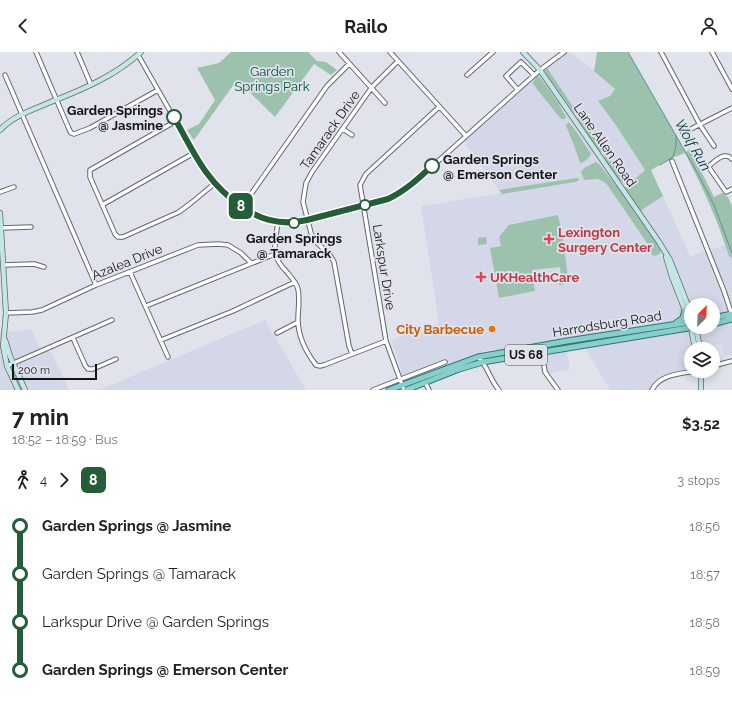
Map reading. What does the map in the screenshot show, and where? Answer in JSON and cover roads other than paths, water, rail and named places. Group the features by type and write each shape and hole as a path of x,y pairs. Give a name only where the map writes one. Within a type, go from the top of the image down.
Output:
{"main road":[{"name":"Lane Allen Road","path":"523,52 540,70 647,224 670,260 685,298"},
{"path":"0,130 8,122 22,114 91,85 117,70 140,53"},
{"path":"0,213 6,313 3,346 7,366 18,390"},
{"name":"Lane Allen Road","path":"666,253 672,277 684,307"},
{"path":"672,325 683,318 684,314"},
{"path":"720,317 732,314"},
{"path":"720,322 732,319"},
{"name":"Harrodsburg Road","path":"403,386 478,357 672,325 684,325"},
{"name":"Harrodsburg Road","path":"389,390 403,386 425,383 459,369 483,362 684,326"},
{"path":"4,338 25,390"},
{"path":"701,378 701,390"}],"street":[{"path":"36,52 69,129 74,134 90,128 158,90"},
{"path":"77,52 91,85"},
{"path":"339,52 385,103"},
{"path":"390,52 466,136"},
{"path":"467,75 492,52"},
{"path":"140,53 158,90 205,172 214,184 242,207 259,217 278,222 294,223 388,199 398,194 415,181 540,70 564,52"},
{"path":"661,52 700,124 714,146"},
{"path":"712,52 732,89"},
{"name":"Tamarack Drive","path":"352,354 349,346 334,262 330,255 314,240 303,202 306,183 312,172 372,87 398,61"},
{"path":"518,90 506,76 521,62 534,76"},
{"path":"242,207 327,86 349,64"},
{"path":"5,75 96,285"},
{"name":"Larkspur Drive","path":"403,386 386,341 360,185 363,177 439,107"},
{"path":"683,133 732,108"},
{"path":"176,121 90,170 90,177 115,234 121,238 179,212 214,184"},
{"path":"343,129 352,135"},
{"path":"102,205 194,153"},
{"path":"732,159 729,156 724,156 708,167 726,192 732,189"},
{"path":"672,161 724,290 732,314"},
{"path":"0,192 14,187"},
{"path":"278,222 275,241 275,254 279,264 295,282 298,292 298,322 301,338 317,366 386,341"},
{"path":"1,228 31,226"},
{"name":"Azalea Drive","path":"6,313 42,310 96,285 198,245 224,244 241,253 251,263"},
{"path":"146,306 275,254"},
{"path":"3,265 34,264 44,267"},
{"path":"130,272 168,356"},
{"path":"160,340 233,311 295,282"},
{"path":"7,366 112,320"},
{"path":"277,333 298,322"},
{"path":"73,338 88,369 93,369 116,359"},
{"path":"541,346 546,374 558,390"},
{"path":"478,357 483,362 493,383 499,390"},
{"path":"720,364 732,361"},
{"path":"373,390 403,386 445,362"},
{"path":"652,390 656,383 662,379 684,374"},
{"path":"423,377 429,390"}],"waterway":[{"name":"Wolf Run","path":"628,52 698,174 714,205 732,253"},
{"path":"660,165 673,157 676,146 676,136"}],"place":[{"name":"Garden Springs @ Jasmine","path":"174,117"},
{"name":"Garden Springs @ Emerson Center","path":"432,166"},
{"name":"Garden Springs @ Tamarack","path":"294,223"},
{"name":"Lexington Surgery Center","path":"549,239"},
{"name":"UKHealthCare","path":"481,277"},
{"name":"City Barbecue","path":"492,329"}],"park label":[{"name":"Garden Springs Park","path":"272,78"}]}
